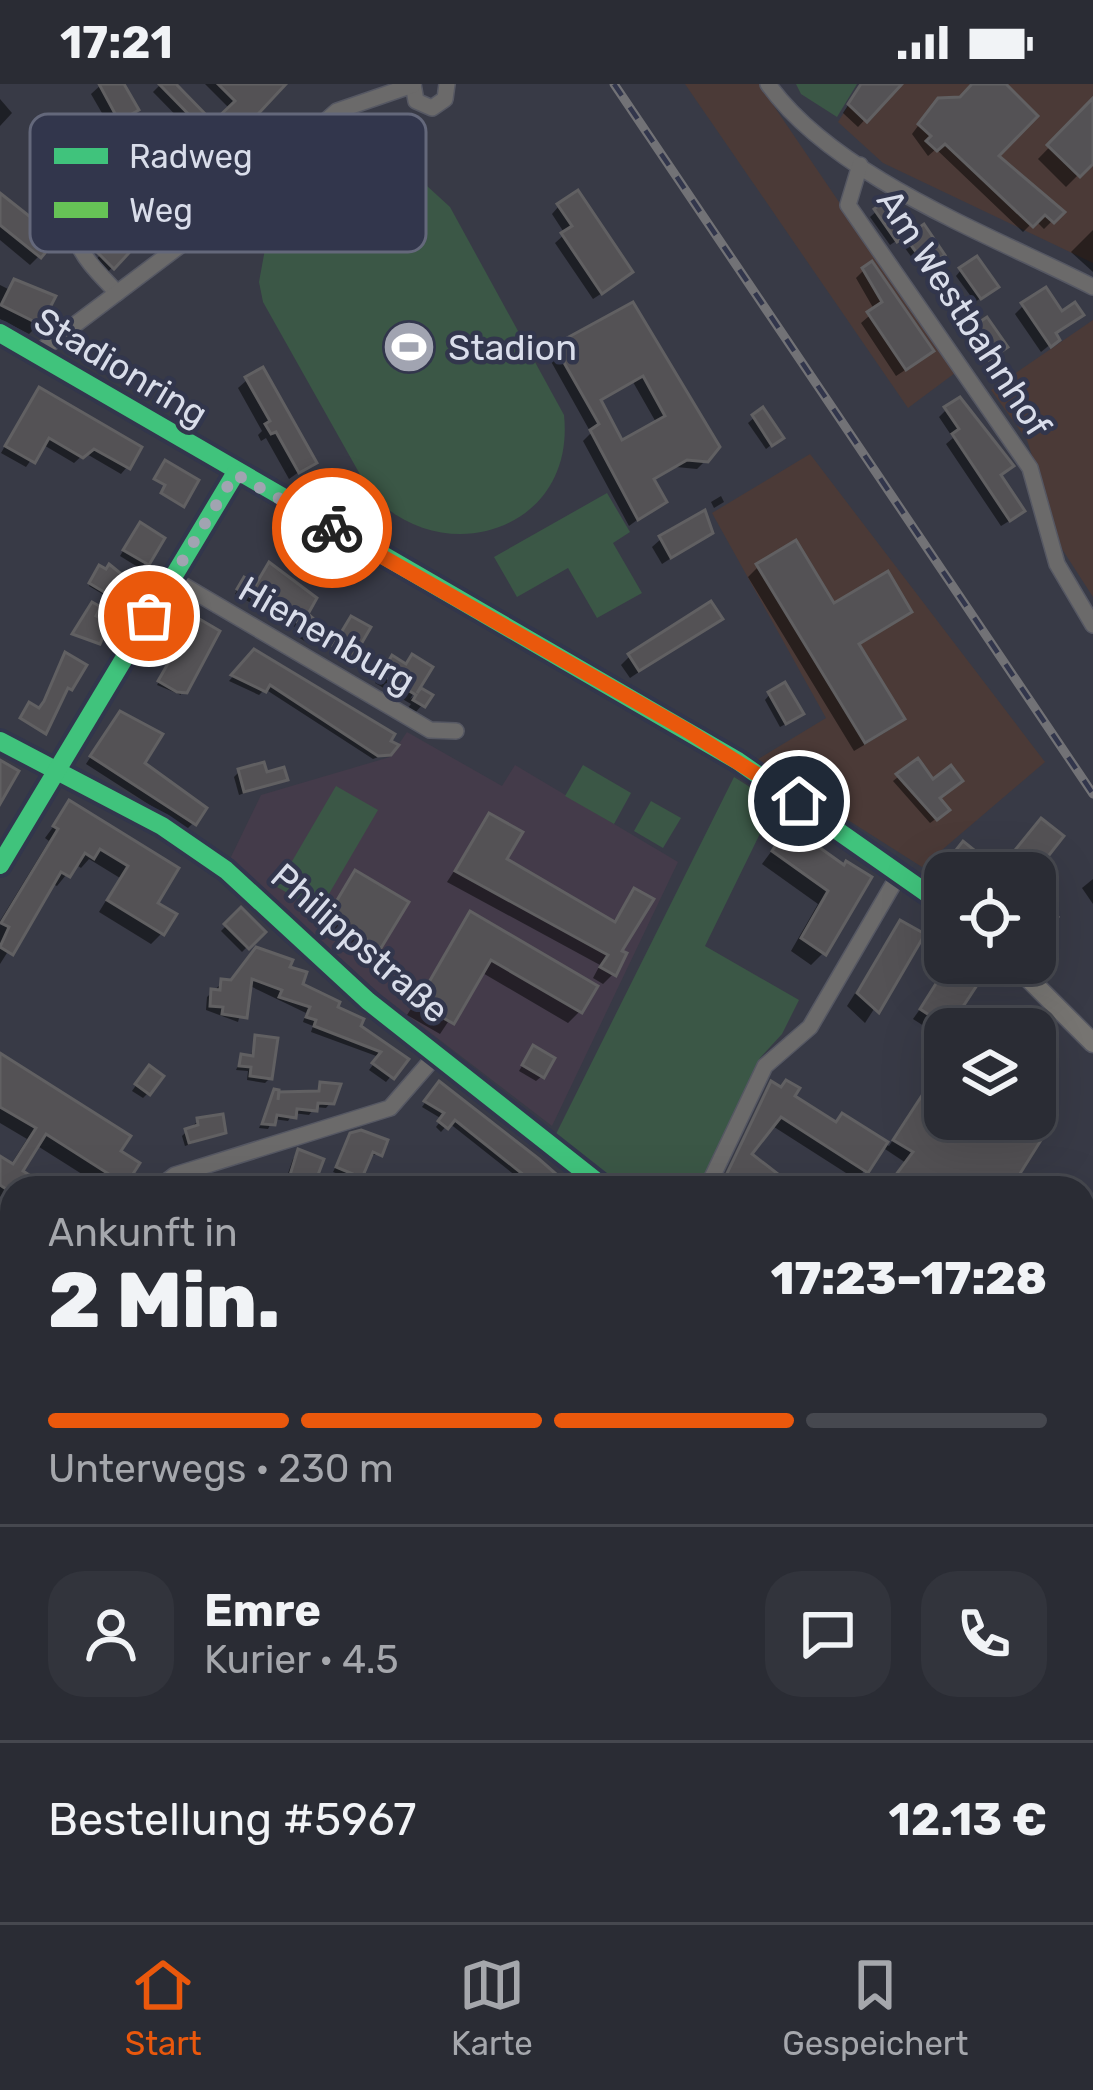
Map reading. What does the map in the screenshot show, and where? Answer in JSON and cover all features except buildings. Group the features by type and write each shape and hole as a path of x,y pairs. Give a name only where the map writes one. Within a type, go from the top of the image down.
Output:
{"main road":[{"name":"Stadionring","path":"0,333 235,474 688,731 924,889"},
{"path":"1034,984 1093,1043"}],"street":[{"path":"333,114 413,84 416,101 432,107 446,99 447,84"},
{"path":"768,84 800,119 860,165 1093,287"},
{"name":"Am Westbahnhof","path":"860,165 848,205 1022,455 1057,564 1093,625"},
{"path":"80,252 117,293"},
{"path":"36,354 171,252"},
{"path":"0,865 235,474"},
{"name":"Hienenburg","path":"172,578 430,730 456,731"},
{"name":"Philippstraße","path":"0,741 58,766 226,870 301,944 590,1176"},
{"path":"713,1176 765,1066 810,1027 901,871"},
{"path":"173,1176 390,1108 403,1099 437,1054"}],"shaded area":[{"path":"685,84 759,84 955,373 908,408"},
{"path":"862,84 1093,84 1093,263 883,163 838,122"},
{"path":"1093,320 1093,597 1062,549 1027,440 991,390"},
{"path":"810,454 1045,762 940,852 924,852 922,867 755,761 826,718 712,513"},
{"path":"407,732 502,786 515,765 678,862 552,1126 380,994 230,859 261,795 390,757"}],"green space":[{"path":"796,84 857,84 837,117 801,94"},
{"name":"Stadion","path":"426,185 450,207 564,415 562,454 549,487 528,511 500,527 468,534 434,531 401,518 371,494 263,302 259,282 264,252 426,252"},
{"path":"607,493 630,532 613,543 642,593 597,618 568,568 517,597 494,557"},
{"path":"583,765 631,793 614,824 565,796"},
{"path":"734,777 775,803 705,946 799,1000 782,1034 760,1058 705,1176 601,1176 555,1136"},
{"path":"336,786 378,810 319,911 277,887"},
{"path":"651,801 681,818 663,848 634,831"}],"railway":[{"path":"614,84 1093,794"}],"cycle path":[{"path":"0,333 738,761 924,891"},
{"path":"0,865 235,474"},
{"path":"0,741 162,826 226,870 368,1001 590,1176"}],"way so far":[{"path":"149,616 235,474 332,528"}],"place":[{"name":"Stadion","path":"409,347"}],"route":[{"path":"332,528 688,731 799,801"}]}
